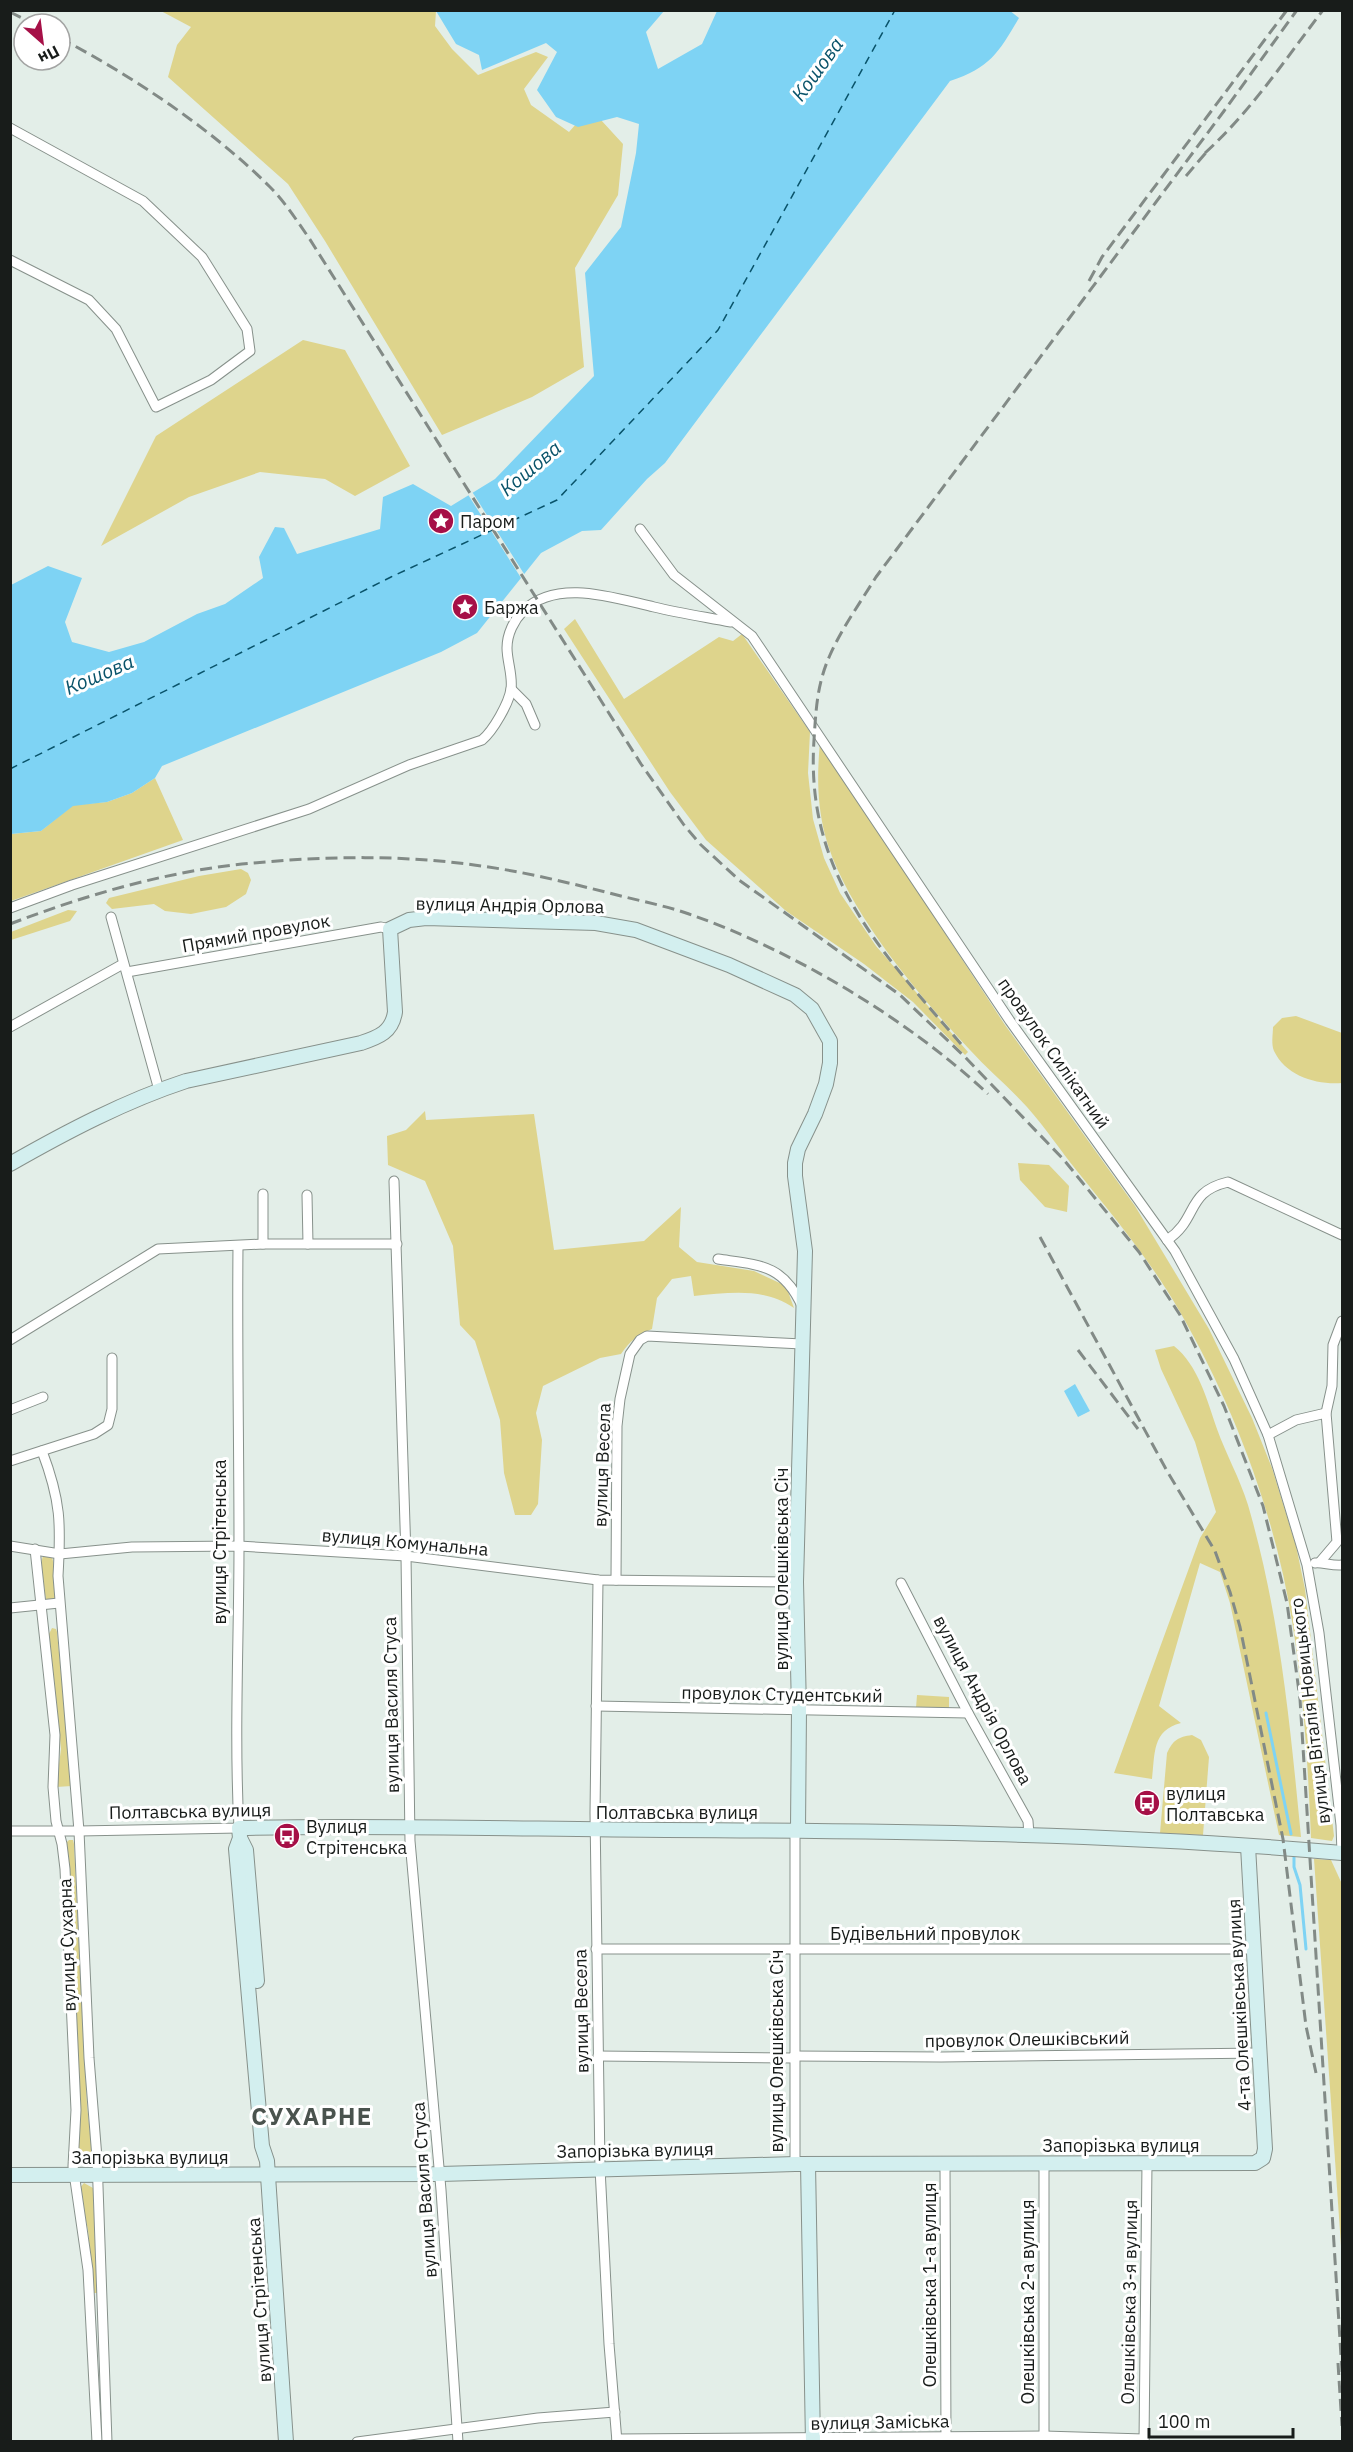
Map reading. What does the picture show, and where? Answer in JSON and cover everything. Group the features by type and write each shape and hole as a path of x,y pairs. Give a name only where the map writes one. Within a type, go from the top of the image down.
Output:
{"street":[{"path":"10,128 143,201 202,257 246,329 250,351 211,380 156,407 116,329 90,300 10,260"},
{"name":"провулок Силікатний","path":"640,529 674,575 752,636 1010,1021 1167,1240 1234,1359 1268,1435 1307,1565"},
{"path":"10,908 72,885 309,809 410,765 482,740 496,724 511,689 507,646 510,632 518,616 532,602 544,596 593,594 733,622"},
{"path":"511,689 526,704 535,724"},
{"path":"111,917 159,1089"},
{"name":"вулиця Андрія Орлова","path":"390,929 402,922 426,918 596,923 636,930 729,965 795,995 812,1009 830,1041 830,1063 826,1084 798,1149 795,1163 805,1251 802,1308"},
{"name":"Прямий провулок","path":"10,1027 125,968 381,927 390,929"},
{"path":"10,1164 50,1141 159,1089 186,1081 361,1043 377,1037 388,1030 395,1012 390,929"},
{"name":"вулиця Василя Стуса","path":"394,1181 406,1556 410,1827 440,2174 458,2442"},
{"path":"1167,1240 1182,1229 1203,1192 1212,1186 1228,1182 1342,1235"},
{"path":"263,1194 263,1244"},
{"path":"307,1195 308,1244"},
{"path":"10,1341 155,1250 263,1244 397,1244"},
{"name":"вулиця Стрітенська","path":"238,1246 236,1412 239,1546 236,1676 240,1833 246,1850 270,2145 268,2164 286,2442"},
{"path":"718,1259 757,1264 774,1272 793,1287 802,1308"},
{"name":"вулиця Олешківська Січ","path":"802,1308 796,1582 799,1709 793,1950 794,2057 802,2164 813,2440"},
{"path":"1307,1565 1320,1562 1340,1546 1326,1413 1332,1386 1333,1345 1342,1321"},
{"name":"вулиця Весела","path":"616,1580 617,1426 620,1399 633,1347 647,1336 802,1344"},
{"path":"10,1461 100,1431 108,1425 112,1410 112,1358"},
{"path":"10,1410 43,1396"},
{"path":"1268,1435 1296,1420 1326,1413"},
{"name":"вулиця Сухарна","path":"42,1451 56,1493 60,1554 59,1603 79,1832 108,2442"},
{"name":"вулиця Комунальна","path":"10,1546 60,1554 132,1547 239,1546 406,1556 597,1580 796,1582"},
{"name":"вулиця Сухарна","path":"35,1549 55,1735 53,1787 65,1869 76,2110 74,2175 88,2270 97,2442"},
{"path":"1320,1562 1329,1566 1342,1565"},
{"name":"вулиця Віталія Новицького","path":"1307,1565 1319,1633 1341,1825 1342,1853"},
{"name":"вулиця Весела","path":"597,1580 595,1829 600,2168 609,2344 617,2440"},
{"name":"вулиця Андрія Орлова","path":"901,1583 968,1713 1028,1821 1029,1835"},
{"path":"10,1608 59,1603"},
{"name":"провулок Студентський","path":"596,1706 799,1709 950,1715 968,1713"},
{"name":"Полтавська вулиця","path":"10,1831 240,1833 410,1827 796,1830 1029,1835 1248,1845 1342,1853"},
{"name":"4-та Олешківська вулиця","path":"1248,1845 1265,2149 1260,2161"},
{"name":"Будівельний провулок","path":"596,1949 1254,1949"},
{"name":"провулок Олешківський","path":"598,2056 941,2057 1261,2053"},
{"name":"Запорізька вулиця","path":"10,2175 97,2175 268,2164 440,2174 802,2164 1245,2164 1260,2161"},
{"name":"Олешківська 2-а вулиця","path":"1044,2163 1044,2439"},
{"name":"Олешківська 3-я вулиця","path":"1144,2440 1147,2163"},
{"name":"Олешківська 1-а вулиця","path":"945,2164 946,2439"},
{"path":"357,2442 538,2418 615,2412"},
{"name":"вулиця Заміська","path":"617,2440 1144,2440"}],"shaded area":[{"path":"161,11 436,11 435,26 452,49 478,75 536,52 548,57 524,89 531,105 569,132 590,108 623,144 618,195 575,268 584,367 532,397 442,435 288,184 168,77 177,45 191,27"},
{"path":"303,340 345,350 410,466 355,496 325,479 260,472 189,497 101,546 156,436"},
{"path":"575,619 624,699 719,637 733,641 742,634 810,732 808,773 813,819 824,858 840,893 876,946 968,1052 965,1055 913,1002 864,964 786,911 706,840 670,792 564,629"},
{"path":"820,742 1005,1025 1135,1206 1209,1329 1252,1418 1272,1468 1296,1546 1305,1589 1334,1836 1332,1841 1311,1838 1303,1705 1286,1586 1251,1464 1218,1386 1180,1312 1131,1239 1034,1115 950,1028 906,977 848,891 825,835 820,811 818,766"},
{"path":"155,778 183,840 11,901 11,834 41,831 73,805 107,802 132,793"},
{"path":"241,869 248,873 251,880 246,894 226,907 191,914 165,911 154,904 112,909 106,903 109,898 199,876"},
{"path":"68,910 77,911 70,921 11,940 11,932"},
{"path":"1296,1016 1342,1033 1342,1083 1322,1082 1303,1077 1294,1073 1279,1060 1273,1048 1273,1027 1282,1018"},
{"path":"425,1111 426,1120 534,1114 554,1250 644,1241 681,1207 679,1247 697,1262 754,1271 786,1286 794,1308 782,1301 758,1294 694,1296 691,1276 672,1279 657,1298 652,1329 634,1339 621,1354 600,1358 543,1386 536,1413 542,1440 538,1504 531,1515 515,1515 504,1473 500,1420 475,1341 460,1325 453,1246 425,1181 388,1165 387,1136 406,1130"},
{"path":"1018,1163 1049,1165 1069,1186 1067,1212 1045,1207 1020,1180"},
{"path":"1174,1346 1189,1363 1201,1384 1245,1495 1259,1546 1282,1670 1301,1837 1279,1835 1230,1603 1220,1572 1200,1563 1159,1706 1181,1723 1172,1726 1160,1737 1155,1752 1152,1779 1114,1773 1200,1538 1216,1512 1195,1442 1161,1369 1155,1350"},
{"path":"43,1556 52,1557 53,1561 55,1597 54,1600 46,1601 41,1563"},
{"path":"52,1628 57,1632 72,1786 56,1787 61,1749 49,1634"},
{"path":"917,1695 949,1697 949,1709 916,1708"},
{"path":"1192,1735 1201,1740 1209,1757 1203,1835 1160,1833 1167,1753 1176,1740"},
{"path":"73,1840 74,1844 87,2105 93,2162 78,2163 67,1842"},
{"path":"1314,1859 1331,1860 1342,1884 1342,2260"},
{"path":"84,2183 93,2188 97,2293 94,2293 88,2230 79,2189"}],"water":[{"name":"Кошова","path":"1009,10 1019,18 999,50 975,70 950,81 665,463 647,479 601,530 582,531 541,553 477,633 441,652 162,766 155,778 132,793 107,802 73,806 41,831 11,834 11,585 48,566 82,578 65,622 72,642 109,652 144,642 197,614 225,604 263,578 259,557 275,527 284,528 297,554 380,529 383,497 413,484 451,506 495,479 594,376 585,273 621,227 636,153 639,124 617,117 578,127 556,117 537,90 557,52 546,43 482,70 479,55 456,44 436,11 664,11 646,32 658,69 702,44 717,11"},
{"path":"1075,1384 1090,1411 1078,1417 1064,1391"}],"pier":[{"path":"471,490 526,577 523,581 467,493"}],"waterway":[{"path":"1266,1713 1291,1834"},
{"path":"1294,1857 1294,1867 1300,1885 1306,1949"}],"ferry route":[{"path":"10,769 391,577 557,500 718,330 895,10"}],"railway":[{"path":"1089,281 1102,257 1287,10"},
{"path":"961,1044 877,942 854,907 835,870 822,830 814,787 814,740 818,697 826,666 840,635 876,577 1297,10"},
{"path":"1205,153 1253,102 1323,10"},
{"path":"72,45 115,69 197,124 275,193 309,238 641,764 684,825 700,844 739,880 900,995 965,1057 1064,1160 1139,1252 1180,1315 1224,1406 1263,1506 1287,1603 1300,1699 1342,2372"},
{"path":"1186,176 1209,149"},
{"path":"10,924 100,893 161,877 223,866 309,859 392,858 447,862 510,871 564,882 689,914 768,947 847,989 885,1014 922,1039 988,1094"},
{"path":"1040,1237 1167,1471 1215,1551 1230,1592 1240,1627 1283,1839 1306,2026 1316,2073"},
{"path":"1078,1350 1138,1429"},
{"path":"1338,2363 1342,2426"}],"place":[{"name":"Паром","path":"441,521"},
{"name":"Баржа","path":"465,607"},
{"name":"вулиця Полтавська","path":"1147,1803"},
{"name":"Вулиця Стрітенська","path":"287,1836"}],"district":[{"name":"СУХАРНЕ","path":"312,2116"}]}
